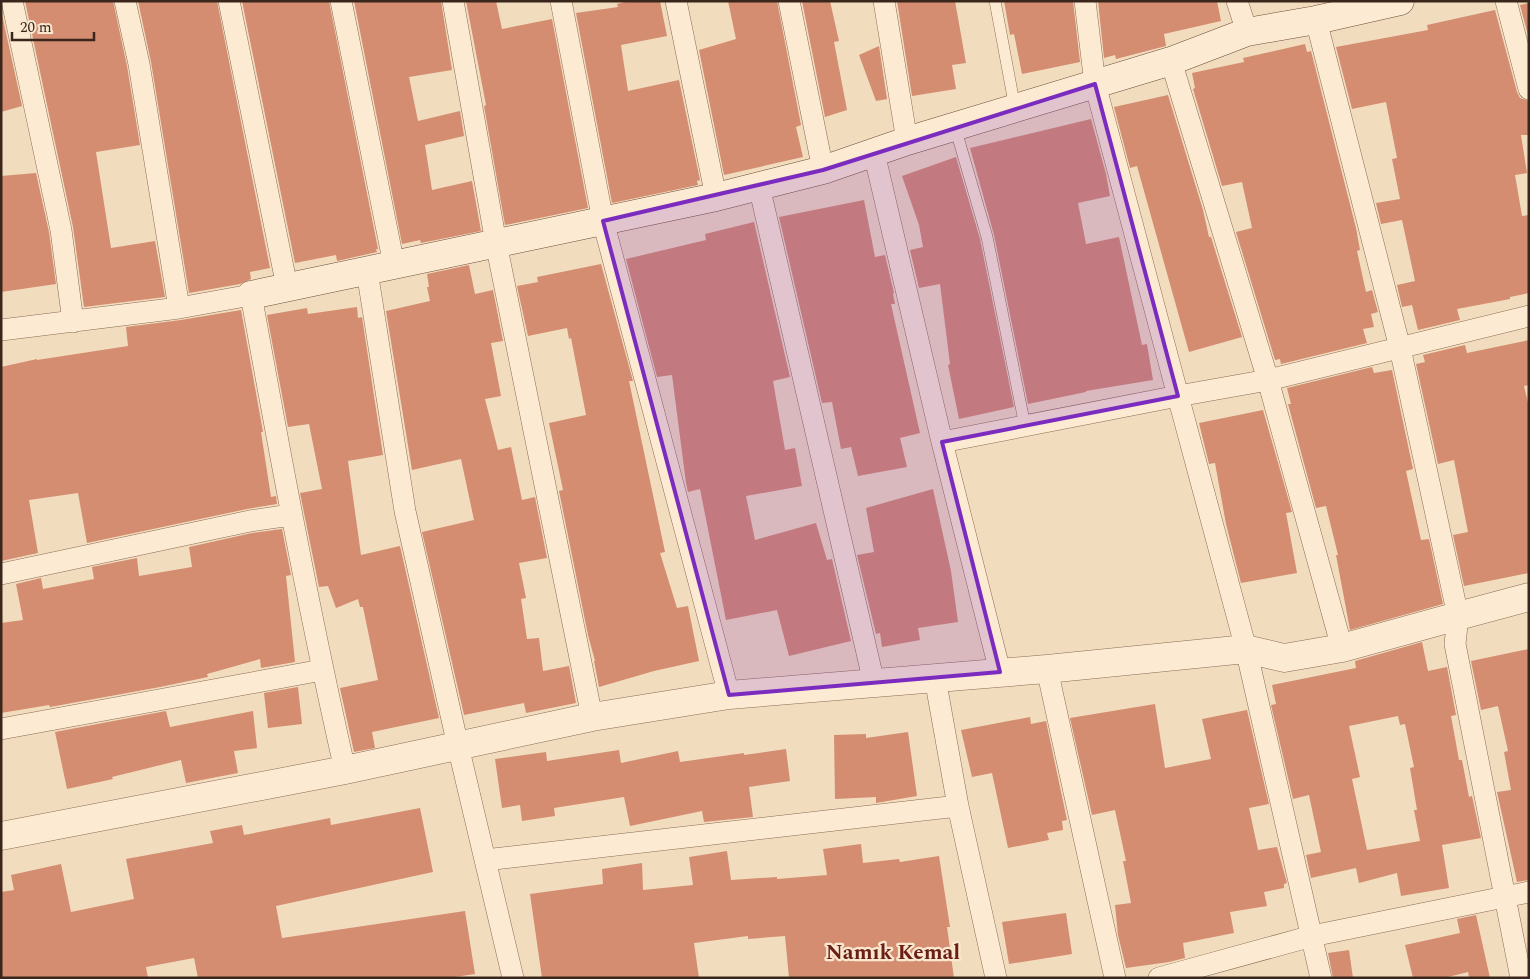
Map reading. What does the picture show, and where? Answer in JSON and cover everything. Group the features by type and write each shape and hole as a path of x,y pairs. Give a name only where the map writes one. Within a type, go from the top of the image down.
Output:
{"street":[{"path":"12,1 62,230 73,322"},
{"path":"125,1 139,64 179,308"},
{"path":"230,1 287,287"},
{"path":"341,1 394,265"},
{"path":"453,1 496,243 592,717"},
{"path":"561,1 603,221 729,695"},
{"path":"676,1 716,196"},
{"path":"789,1 823,170"},
{"path":"884,1 907,141"},
{"path":"1085,1 1095,84 1246,649 1321,978"},
{"path":"1237,1 1247,32"},
{"path":"1506,1 1529,89"},
{"path":"1,330 179,308 251,295 759,186 823,170 907,141 1171,61 1247,32 1316,20 1396,2"},
{"path":"1316,20 1400,348 1458,616 1455,644 1503,897 1521,978"},
{"path":"1171,61 1268,380 1342,648"},
{"path":"874,153 942,442 1000,672"},
{"path":"759,186 874,683"},
{"path":"367,271 405,511 513,978"},
{"path":"251,295 291,515 322,670 345,770"},
{"path":"942,442 1268,380 1529,316"},
{"path":"1,574 291,515"},
{"path":"1,836 345,770 592,717 729,695 1047,669 1246,649 1284,658 1342,648 1529,597"},
{"path":"1047,669 1115,978"},
{"path":"1,729 322,670"},
{"path":"935,678 958,806 996,978"},
{"path":"485,860 958,806"},
{"path":"1159,978 1312,936 1529,892"}],"lane":[{"path":"995,1 1015,109"},
{"path":"955,127 987,236 1025,426"}],"highlighted area":[{"path":"1095,84 1178,396 942,442 1000,672 729,695 603,221 823,170"}],"building":[{"path":"25,1 113,1 127,66 140,145 96,152 111,248 155,241 165,297 84,307 73,227"},
{"path":"138,1 217,1 270,268 250,272 251,279 240,284 189,293 151,62"},
{"path":"242,1 329,1 378,249 376,249 377,252 337,261 336,255 295,263"},
{"path":"354,1 441,1 452,70 409,77 418,121 460,111 464,136 425,145 432,190 472,181 481,231 421,243 420,240 402,244"},
{"path":"466,1 496,1 502,29 552,19 588,208 505,225 484,106 486,105"},
{"path":"630,1 660,1 667,36 621,45 628,91 679,80 700,180 697,181 698,185 612,203 576,13 618,7 617,4"},
{"path":"728,1 777,1 801,125 796,127 803,157 724,175 699,50 736,39"},
{"path":"802,1 830,1 839,41 834,42 847,110 825,117"},
{"path":"897,1 955,1 966,63 952,65 956,89 912,96"},
{"path":"1004,1 1073,1 1080,62 1022,74 1014,34 1010,35"},
{"path":"1098,1 1217,1 1221,21 1164,34 1166,46 1116,59 1115,55 1104,58"},
{"path":"1529,3 1529,39 1520,5"},
{"path":"1,10 22,106 1,112"},
{"path":"1495,10 1517,92 1520,98 1529,101 1529,135 1521,135 1527,173 1515,175 1522,216 1529,215 1529,293 1510,297 1510,299 1457,309 1460,320 1418,330 1412,305 1402,307 1397,285 1415,281 1402,220 1381,224 1376,203 1400,199 1392,159 1397,158 1386,102 1352,109 1336,47 1428,30 1427,25"},
{"path":"1305,44 1307,52 1311,51 1356,228 1360,250 1357,251 1366,292 1372,290 1378,312 1371,314 1374,327 1363,329 1367,343 1281,364 1280,359 1275,360 1236,232 1252,228 1242,182 1222,186 1193,89 1195,88 1192,73 1244,62 1243,58"},
{"path":"879,46 887,99 876,101 859,55"},
{"path":"1168,95 1203,210 1209,237 1211,237 1242,337 1189,352 1137,166 1130,168 1114,107"},
{"path":"1091,119 1110,196 1078,203 1086,244 1119,237 1142,345 1147,344 1153,380 1086,391 1028,404 994,235 970,148"},
{"path":"956,157 980,239 1014,407 959,419 948,365 950,364 940,284 919,288 910,250 923,247 919,225 902,176"},
{"path":"36,173 49,232 56,284 1,292 1,176"},
{"path":"864,200 875,257 885,255 894,293 895,304 891,304 920,433 900,438 907,467 858,476 851,447 841,449 832,402 822,403 779,217"},
{"path":"754,222 790,377 773,381 785,450 795,448 802,486 746,496 755,540 816,523 827,560 832,559 851,641 789,656 777,610 726,620 700,489 688,492 686,483 672,375 657,377 626,259 706,240 705,234"},
{"path":"601,264 633,381 629,381 665,552 660,553 677,608 688,606 699,661 654,671 599,687 559,491 563,490 549,423 586,415 571,338 569,339 567,328 528,336 517,286 538,282 537,277"},
{"path":"469,265 475,294 493,290 503,341 491,343 501,396 485,399 498,450 511,447 522,500 535,497 547,558 519,563 526,598 521,599 527,639 539,638 543,671 569,666 576,703 526,713 524,703 464,715 422,532 474,520 461,459 412,470 386,311 430,301 427,274"},
{"path":"357,307 358,318 362,317 383,455 348,461 361,555 400,546 439,718 372,732 375,748 354,752 340,688 378,680 363,607 360,607 358,599 336,608 328,586 319,587 300,493 322,489 309,424 288,427 267,315 307,308 308,314"},
{"path":"241,310 263,432 261,432 271,497 276,496 277,504 87,543 78,493 29,500 38,553 1,561 1,367 37,359 128,346 126,327"},
{"path":"1529,340 1529,385 1524,386 1529,407 1529,573 1464,586 1453,535 1468,532 1454,460 1438,464 1416,364 1425,362 1423,355 1465,345 1467,353"},
{"path":"1372,367 1374,373 1392,370 1413,469 1406,471 1421,540 1429,539 1443,604 1350,630 1336,555 1338,555 1326,506 1316,508 1288,404 1291,404 1287,388"},
{"path":"1263,410 1292,512 1286,513 1297,573 1241,583 1226,524 1215,463 1209,464 1199,423"},
{"path":"933,489 951,571 958,622 918,628 920,640 882,647 880,633 876,634 857,555 874,552 866,508"},
{"path":"282,529 291,575 286,576 295,662 261,668 260,659 207,674 208,677 50,707 49,705 1,713 1,623 23,620 16,584 41,578 43,589 94,579 92,567 137,558 139,576 192,567 189,547 252,533"},
{"path":"1422,642 1428,671 1447,667 1456,715 1451,716 1459,760 1462,760 1469,797 1472,796 1481,838 1442,845 1449,888 1401,896 1397,873 1359,883 1356,868 1311,878 1306,855 1321,852 1309,795 1293,799 1271,705 1276,704 1272,685 1356,668 1355,661","holes":["1398,716 1400,725 1405,724 1414,767 1410,768 1417,810 1414,810 1420,841 1367,850 1352,779 1360,777 1349,726"]},
{"path":"1529,649 1529,880 1517,882 1497,792 1511,790 1504,752 1508,751 1498,706 1481,710 1471,661"},
{"path":"298,687 302,724 268,728 264,693"},
{"path":"1155,704 1165,768 1211,759 1202,719 1247,710 1269,804 1249,808 1258,850 1277,847 1287,883 1284,884 1284,888 1264,892 1267,906 1230,912 1234,933 1183,943 1185,958 1126,968 1118,935 1115,905 1131,903 1123,861 1126,861 1115,810 1092,815 1070,718"},
{"path":"166,711 170,727 253,711 257,748 234,751 238,773 186,783 181,760 112,777 113,779 67,789 55,732"},
{"path":"1030,717 1031,724 1046,721 1067,820 1062,821 1063,830 1047,833 1049,840 1008,848 992,773 972,777 961,730"},
{"path":"908,732 917,796 876,803 876,797 835,799 834,735 866,734 866,738"},
{"path":"786,749 790,781 749,787 753,817 704,822 702,811 630,826 624,797 554,808 555,816 522,821 520,805 502,808 495,759 546,752 547,761 619,750 621,763 678,751 680,762"},
{"path":"420,808 433,872 276,906 282,938 465,911 475,974 448,978 198,978 194,958 146,967 148,978 1,978 1,892 14,890 11,875 61,864 71,912 134,899 126,859 213,843 210,831 242,825 244,835 330,818 331,825"},
{"path":"861,844 863,863 899,859 900,862 939,856 950,927 947,927 954,978 789,978 785,936 748,939 748,936 694,943 699,978 542,978 530,894 603,884 602,869 642,863 643,890 693,885 689,857 727,851 731,880 827,875 823,849"},
{"path":"1066,913 1072,954 1009,964 1002,922"},
{"path":"1476,915 1490,978 1469,978 1468,972 1444,978 1413,978 1405,945 1460,933 1457,919"},
{"path":"1349,950 1353,978 1333,978 1328,953"}],"district":[{"name":"Namık Kemal","path":"893,952"}]}
